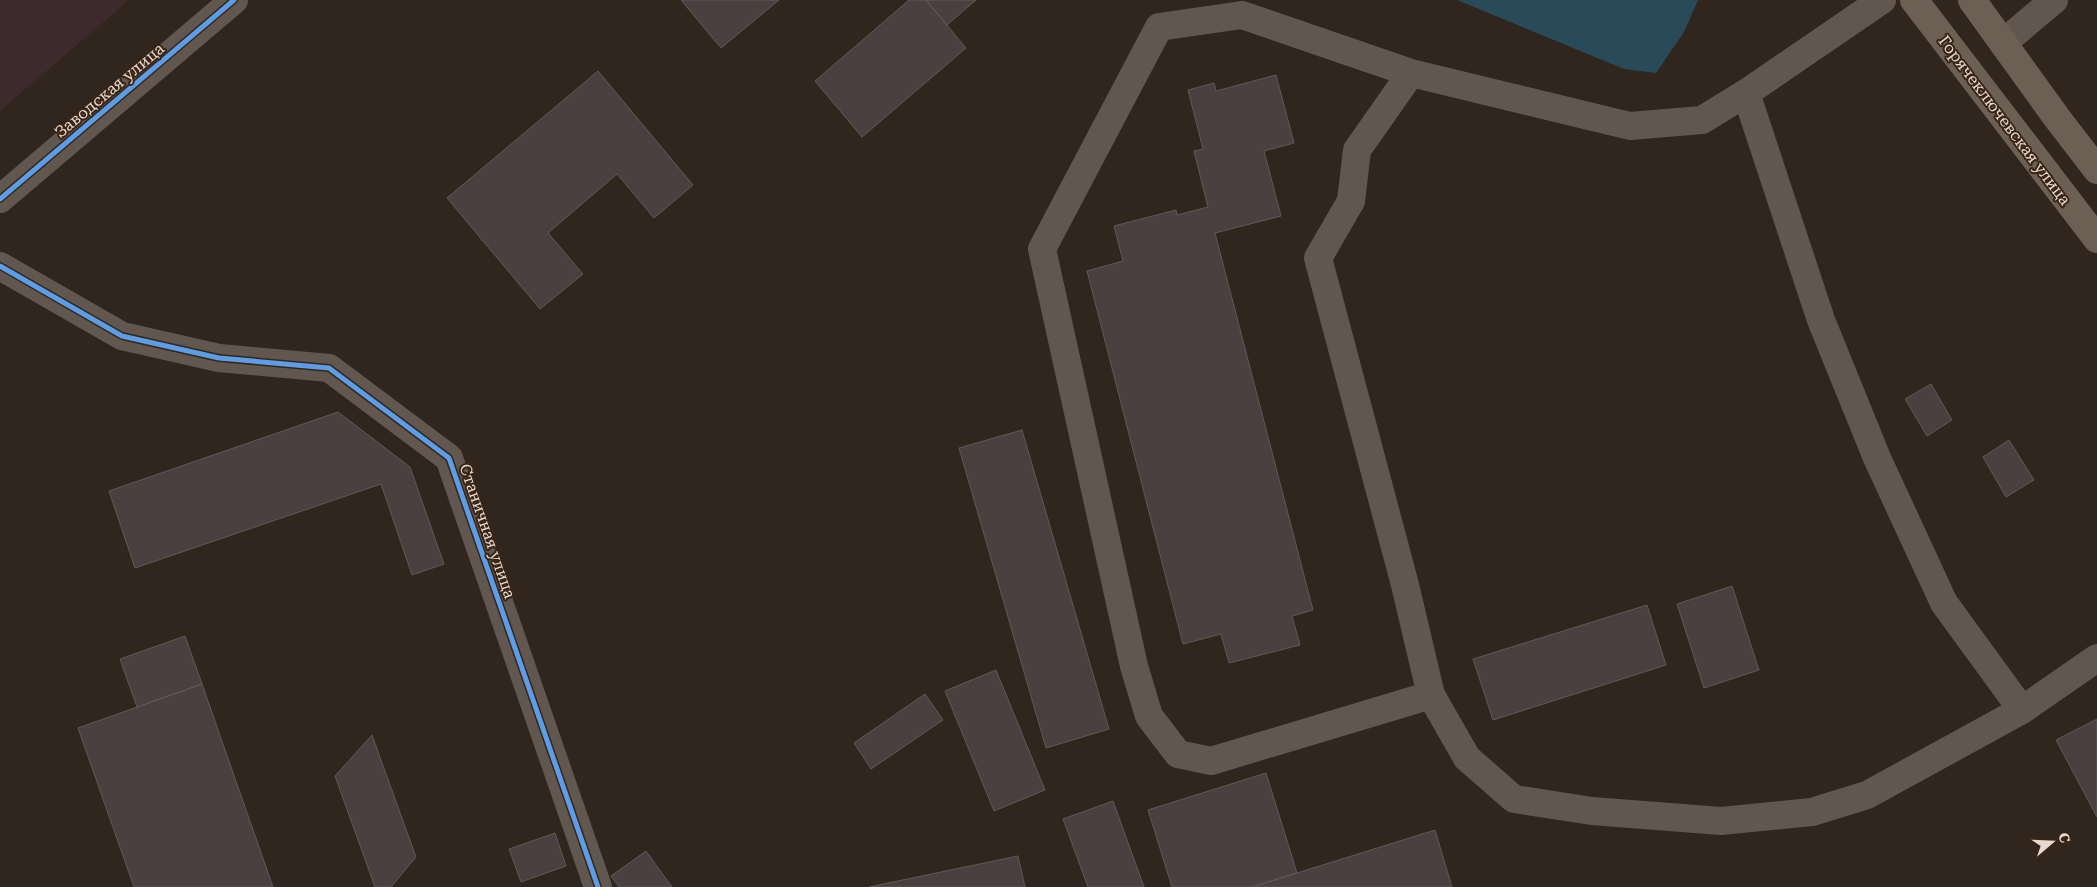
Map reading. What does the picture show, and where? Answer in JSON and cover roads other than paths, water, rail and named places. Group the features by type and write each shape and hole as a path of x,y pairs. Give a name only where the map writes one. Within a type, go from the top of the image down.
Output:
{"main road":[{"name":"Горячеключевская улица","path":"1914,0 2097,239"},
{"path":"1972,0 2097,170"},
{"path":"2057,118 2097,151"}],"street":[{"name":"Заводская улица","path":"0,199 234,0"},
{"path":"1431,695 1211,761 1178,754 1149,716 1134,666 1042,249 1159,27 1242,16 1412,73 1630,126 1702,120 1746,93 1882,0"},
{"path":"2002,43 2054,0"},
{"path":"1412,73 1357,150 1351,201 1318,258 1405,585 1431,695 1467,758 1514,798 1592,811 1721,821 1812,812 1868,795 2022,710 2097,658"},
{"path":"1746,93 1821,320 1878,458 1944,603 2022,710"},
{"name":"Станичная улица","path":"0,266 122,336 219,358 329,368 450,458 598,887"}],"water":[{"path":"1457,0 1698,0 1684,32 1656,73 1624,69"}]}
